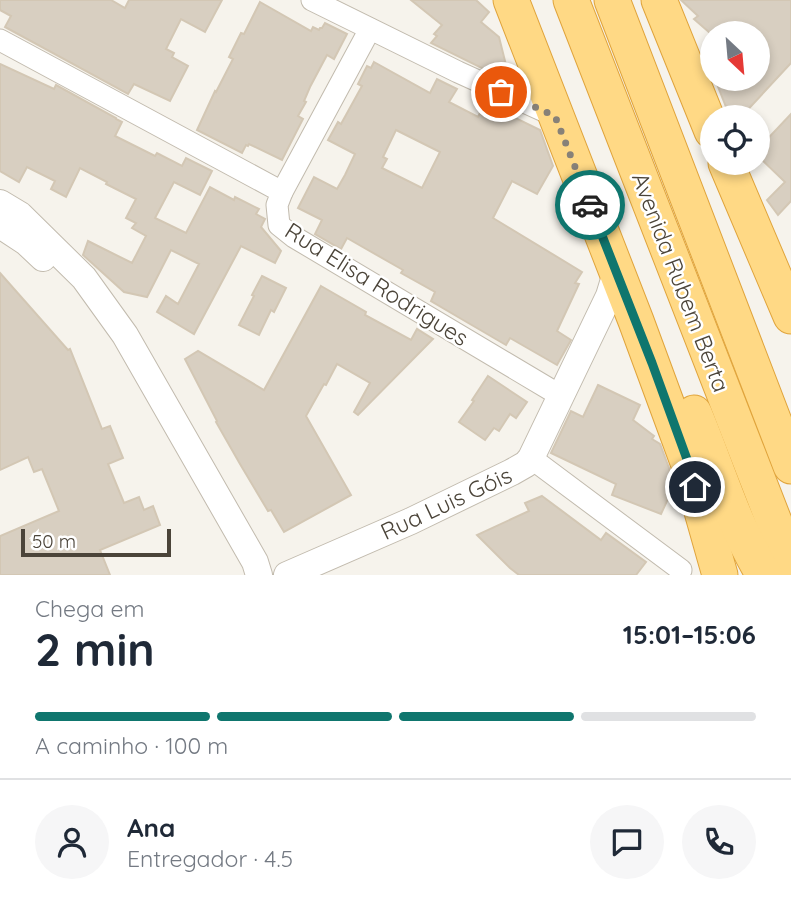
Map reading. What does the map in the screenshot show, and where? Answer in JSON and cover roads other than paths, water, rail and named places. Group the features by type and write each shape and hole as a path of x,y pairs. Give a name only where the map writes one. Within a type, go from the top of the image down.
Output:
{"highway":[{"name":"Avenida Rubem Berta","path":"571,0 791,565"},
{"name":"Avenida Rubem Berta","path":"612,0 791,466"},
{"path":"659,0 701,105"},
{"path":"509,7 636,321 688,462 718,568"},
{"path":"731,175 759,243 791,343"},
{"path":"759,243 783,281 791,316"},
{"path":"636,321 656,334 668,353 741,534 764,575"}],"street":[{"path":"312,0 457,72 555,116"},
{"path":"282,192 370,29"},
{"name":"Rua Elisa Rodrigues","path":"0,40 282,192 277,205 279,225 294,237 561,396"},
{"path":"0,203 20,215 76,270 125,335 255,562 259,575"},
{"path":"0,225 26,242 60,273 108,336 240,571 246,575"},
{"name":"Rua Luis Góis","path":"287,575 411,521 526,464 609,296 617,273"},
{"path":"531,458 679,573 718,568"}]}
